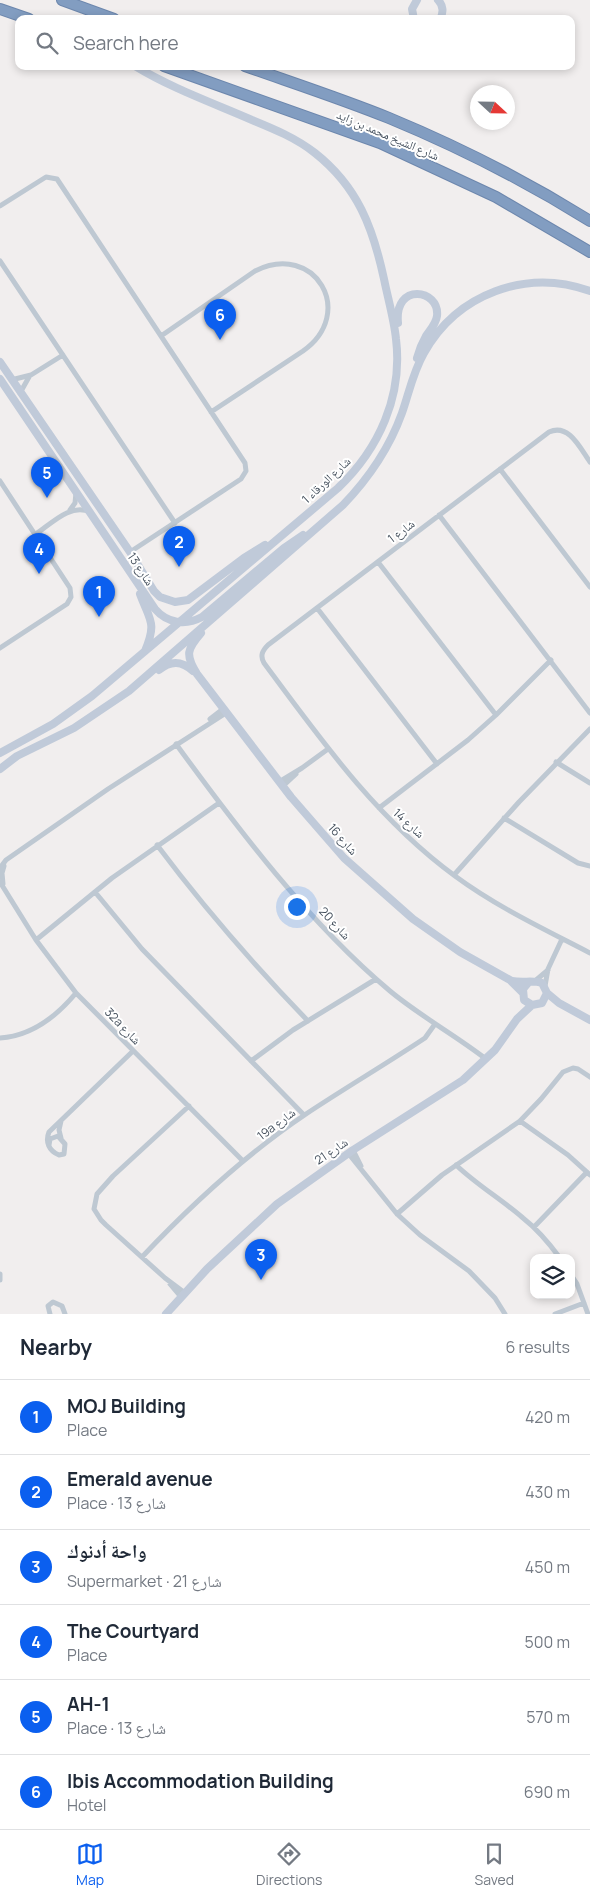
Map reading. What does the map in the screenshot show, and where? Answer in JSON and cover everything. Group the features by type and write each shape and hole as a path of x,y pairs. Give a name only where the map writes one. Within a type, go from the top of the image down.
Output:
{"highway":[{"path":"62,0 103,15"},
{"path":"0,9 17,15"},
{"name":"شارع الشيخ محمد بن زايد","path":"175,70 380,143 496,198 590,252"},
{"name":"شارع الشيخ محمد بن زايد","path":"257,70 387,117 435,138 527,184 590,221"}],"street":[{"path":"413,15 412,9 417,0"},
{"path":"438,0 442,6 442,15"},
{"name":"شارع الورقاء 1","path":"0,751 11,748 53,724 81,704 345,481 366,455 378,436 388,415 395,384 397,363 395,329 375,240 363,210 338,175 315,153 288,135 167,83 143,70"},
{"path":"0,206 46,177 57,179 245,463 246,471 241,479 130,552"},
{"path":"0,261 175,523"},
{"path":"161,336 255,271 266,266 278,263 296,265 313,274 320,282 326,293 328,304 326,321 320,336 303,351 211,412"},
{"path":"415,370 429,345 447,322 469,304 487,294 505,287 534,282 564,284 590,291"},
{"path":"0,769 13,759 74,728 116,701 139,683 351,496 381,457 398,424 420,348 437,318 436,306 431,299 424,295 408,296 398,308 399,343 397,363"},
{"path":"20,393 25,381 31,375 63,356"},
{"name":"شارع 13","path":"0,362 157,594 167,600 180,602 192,598 244,558 276,540"},
{"path":"11,380 31,375"},
{"name":"شارع 13","path":"0,379 138,585 160,615 178,622"},
{"name":"شارع 1","path":"261,656 268,645 549,432 559,429 568,433 590,462"},
{"path":"500,469 590,587"},
{"path":"0,480 70,588 71,598 67,604 0,648"},
{"path":"70,511 75,503 76,493"},
{"path":"36,534 70,511 80,509 90,512"},
{"path":"439,515 590,713"},
{"path":"178,622 193,622 202,618 284,548 314,530"},
{"path":"378,562 496,715"},
{"path":"138,585 152,625 151,635 144,652"},
{"path":"317,608 437,764"},
{"name":"شارع 16","path":"210,621 189,651 190,662 197,674 281,784 344,858 388,899 436,936 468,957 510,980 523,996"},
{"name":"شارع 14","path":"261,656 264,663 328,749 393,823 454,875 512,913 590,953"},
{"path":"379,808 437,764 496,715 550,660"},
{"name":"شارع 16","path":"139,683 172,663 184,664 197,674"},
{"path":"0,868 10,857 225,711"},
{"path":"454,875 556,762 590,729"},
{"name":"شارع 20","path":"176,744 219,803 301,901 348,951 405,1002 466,1045 485,1061"},
{"path":"281,784 328,749"},
{"path":"0,762 13,759"},
{"path":"556,762 590,783"},
{"path":"36,940 157,845 219,803"},
{"path":"504,818 578,864 590,866"},
{"path":"157,845 226,934 308,1021"},
{"path":"5,890 2,873 10,857"},
{"name":"32a شارع","path":"0,882 36,940 76,993 242,1161"},
{"path":"95,892 142,949 304,1115"},
{"path":"564,940 548,969 523,989 523,996 532,1005 542,1003 564,1006"},
{"path":"542,1003 546,989 548,969"},
{"path":"251,1061 308,1021 376,978"},
{"name":"شارع 16","path":"510,980 532,982"},
{"path":"532,982 546,989 564,1006 590,1020"},
{"path":"0,1038 20,1035 45,1023 76,993"},
{"name":"شارع 21","path":"518,1019 523,996"},
{"name":"شارع 21","path":"166,1314 230,1247 277,1204 350,1152 450,1090 485,1061 518,1019 532,1005"},
{"name":"19a شارع","path":"142,1257 180,1217 242,1161 304,1115 425,1038 435,1024"},
{"path":"61,1120 59,1130 66,1148 62,1155 54,1153 49,1145 47,1138 49,1132 61,1120 133,1051"},
{"path":"397,1214 456,1165 520,1121 568,1069 578,1069 590,1077"},
{"path":"183,1295 101,1220 94,1209 97,1194 102,1188 189,1106"},
{"path":"520,1121 589,1173 534,1228"},
{"path":"49,1145 52,1137 61,1138"},
{"path":"350,1152 364,1173 397,1214 420,1235 469,1271 495,1298 505,1314"},
{"path":"456,1165 474,1182 534,1228 557,1254"},
{"path":"0,1274 0,1280"},
{"path":"575,1284 588,1314"},
{"path":"50,1314 48,1306 53,1302 62,1306 65,1314"},
{"path":"555,1314 584,1303"}],"place":[{"name":"Ibis Accommodation Building","path":"220,340"},
{"name":"AH-1","path":"47,498"},
{"name":"Emerald avenue","path":"179,567"},
{"name":"The Courtyard","path":"39,574"},
{"name":"MOJ Building","path":"99,617"},
{"name":"واحة أدنوك","path":"261,1280"}]}
